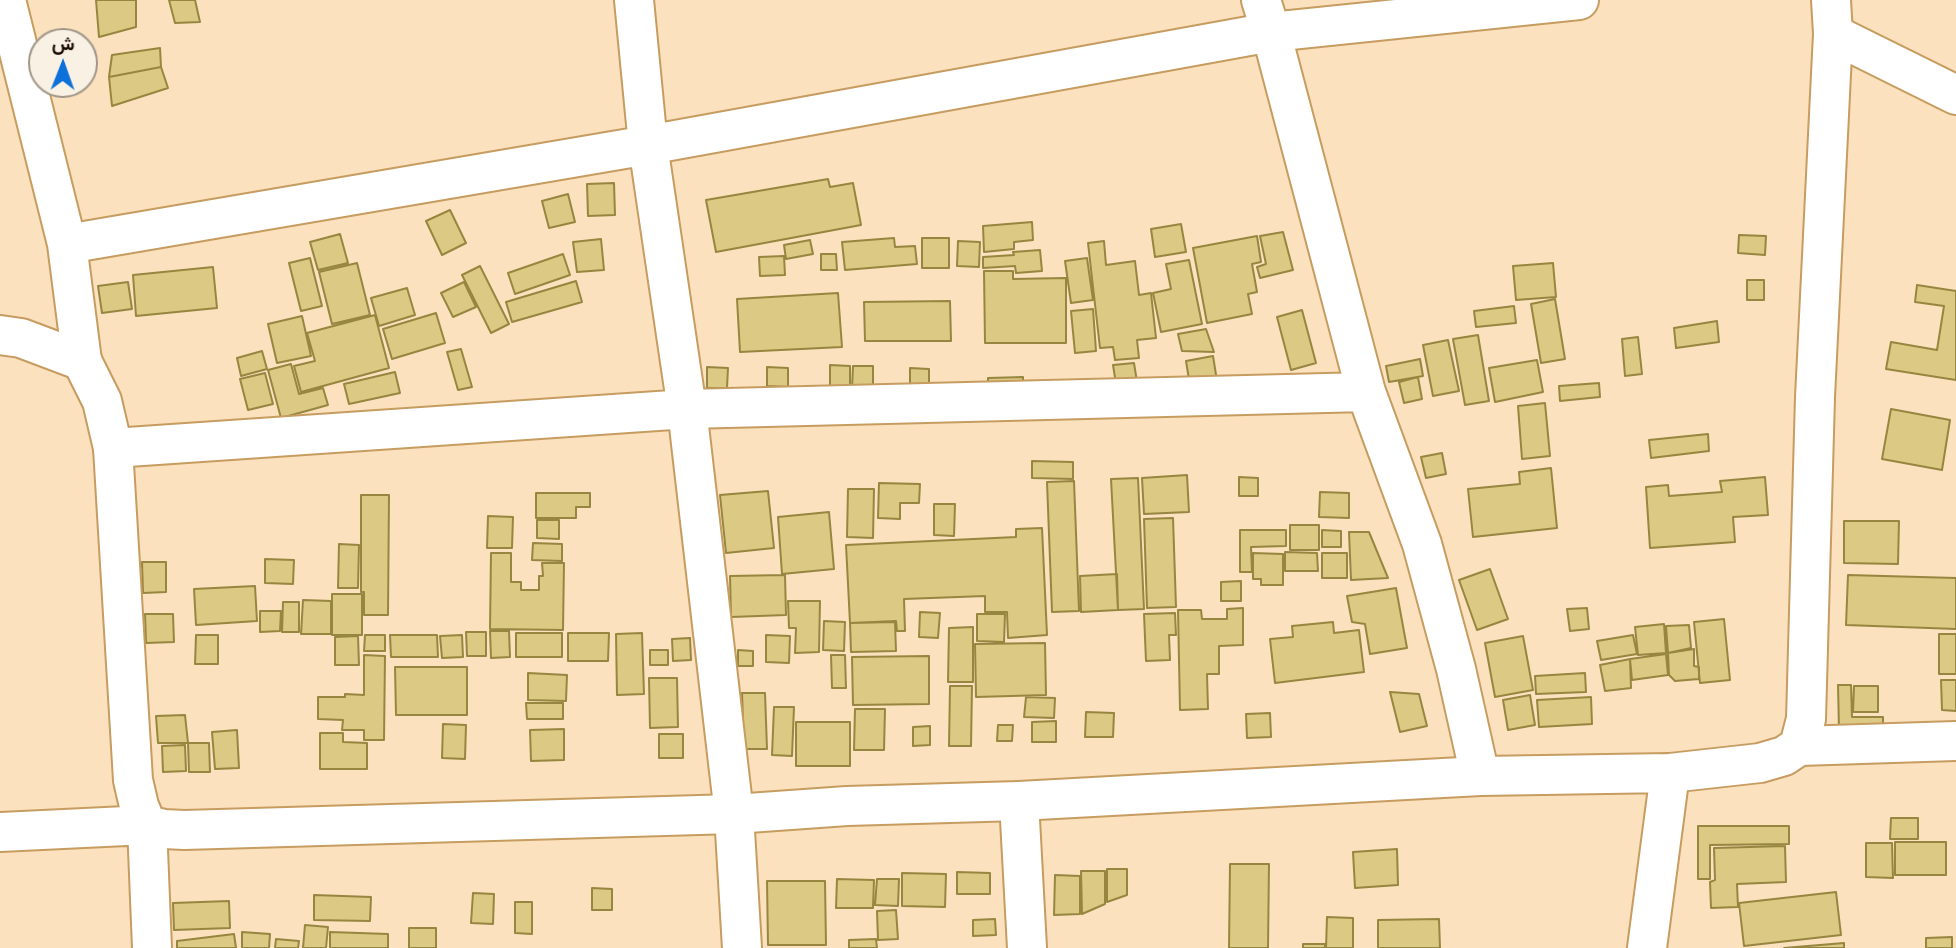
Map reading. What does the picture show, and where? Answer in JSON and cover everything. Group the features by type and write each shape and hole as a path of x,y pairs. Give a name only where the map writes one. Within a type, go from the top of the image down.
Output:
{"street":[{"path":"6,0 66,244 82,361 102,401 114,448 133,780 147,825 152,948"},
{"path":"634,0 648,145 687,409 734,814 742,948"},
{"path":"66,244 648,145 1266,16 1579,0"},
{"path":"1266,16 1366,391 1422,544 1456,669 1480,776"},
{"path":"1799,746 1806,719 1815,397 1832,17 1956,95"},
{"path":"0,335 21,338 82,361"},
{"path":"114,448 687,409 1366,391"},
{"path":"0,832 147,825 184,830 734,814 847,806 1019,800 1480,776 1670,773 1760,763 1784,756 1799,746 1956,741"},
{"path":"1647,948 1670,773"},
{"path":"1019,800 1027,948"}],"building":[{"path":"96,0 136,0 136,27 99,37"},
{"path":"169,0 195,0 200,22 175,23"},
{"path":"160,48 161,67 109,77 112,55"},
{"path":"161,67 168,88 112,106 109,77"},
{"path":"828,179 830,187 853,183 861,225 716,252 706,200"},
{"path":"614,183 615,215 588,216 587,184"},
{"path":"568,194 575,222 549,228 542,201"},
{"path":"450,210 466,243 442,255 426,221"},
{"path":"1032,222 1033,240 1014,242 1014,249 984,252 983,226"},
{"path":"1181,224 1186,252 1155,257 1151,229"},
{"path":"1283,232 1293,270 1260,278 1257,267 1266,264 1260,236"},
{"path":"340,234 348,263 318,270 310,242"},
{"path":"1739,235 1766,236 1765,255 1738,253"},
{"path":"1257,236 1261,262 1252,264 1257,292 1248,294 1252,314 1207,323 1193,248"},
{"path":"894,238 895,247 915,246 917,264 845,270 842,242"},
{"path":"922,238 949,238 949,268 922,268"},
{"path":"601,239 604,270 577,272 573,242"},
{"path":"810,240 813,254 786,259 784,245"},
{"path":"958,241 980,242 979,267 957,266"},
{"path":"1104,241 1106,265 1135,261 1139,295 1151,293 1156,338 1137,340 1139,358 1115,360 1113,347 1100,348 1088,243"},
{"path":"1040,250 1042,271 1016,273 1015,266 983,268 983,257"},
{"path":"563,254 570,275 515,294 508,273"},
{"path":"821,254 836,254 837,270 821,270"},
{"path":"784,256 785,275 760,276 759,257"},
{"path":"310,258 322,306 301,311 289,263"},
{"path":"1087,258 1093,300 1071,303 1065,261"},
{"path":"1189,260 1202,324 1161,332 1153,293 1171,289 1166,264"},
{"path":"357,263 370,315 332,324 319,272"},
{"path":"1553,263 1556,297 1516,300 1513,266"},
{"path":"480,266 509,324 491,333 462,275"},
{"path":"213,267 217,308 136,316 133,275"},
{"path":"984,271 1013,271 1013,279 1066,278 1066,343 985,343"},
{"path":"1747,280 1764,280 1764,300 1747,300"},
{"path":"576,281 582,302 512,322 506,302"},
{"path":"128,282 132,309 102,313 98,286"},
{"path":"464,282 476,307 453,317 441,293"},
{"path":"1917,285 1956,291 1956,380 1886,369 1891,342 1937,350 1944,306 1915,302"},
{"path":"407,288 415,315 379,326 371,298"},
{"path":"838,293 842,347 740,352 737,299"},
{"path":"1555,299 1565,359 1541,363 1531,304"},
{"path":"950,301 951,341 865,341 864,302"},
{"path":"1514,306 1516,323 1476,327 1474,311"},
{"path":"1093,309 1096,351 1075,353 1071,311"},
{"path":"1302,310 1316,363 1291,370 1277,317"},
{"path":"436,313 445,343 392,359 383,329"},
{"path":"375,315 389,368 301,392 294,366 315,361 307,333"},
{"path":"302,316 311,356 277,363 268,324"},
{"path":"1717,321 1719,342 1676,348 1674,328"},
{"path":"1206,329 1214,352 1182,351 1178,334"},
{"path":"1478,335 1489,401 1465,405 1453,339"},
{"path":"1638,337 1642,374 1625,376 1622,339"},
{"path":"1448,340 1459,391 1433,396 1423,345"},
{"path":"461,349 472,387 458,390 447,352"},
{"path":"262,351 267,369 241,376 237,358"},
{"path":"1213,356 1218,387 1191,392 1186,361"},
{"path":"1420,359 1423,376 1389,382 1386,366"},
{"path":"1537,360 1543,392 1495,402 1489,368"},
{"path":"1134,363 1137,382 1116,384 1113,365"},
{"path":"291,364 299,394 323,388 328,405 281,418 268,370"},
{"path":"830,365 850,366 850,389 830,389"},
{"path":"853,366 873,366 873,389 852,389"},
{"path":"707,367 728,368 727,388 707,388"},
{"path":"767,367 788,368 788,387 767,386"},
{"path":"910,368 929,369 929,387 910,386"},
{"path":"395,372 400,393 349,404 344,384"},
{"path":"265,373 273,404 248,410 240,379"},
{"path":"1023,377 1023,396 988,397 988,378"},
{"path":"1418,377 1422,399 1404,403 1399,382"},
{"path":"1599,383 1600,397 1560,401 1559,386"},
{"path":"1545,403 1550,456 1522,459 1518,406"},
{"path":"1891,409 1950,420 1942,470 1882,459"},
{"path":"1708,434 1709,451 1651,458 1649,440"},
{"path":"1442,453 1446,474 1426,478 1421,457"},
{"path":"1032,461 1073,462 1073,479 1032,478"},
{"path":"1551,468 1557,528 1473,537 1468,489 1520,484 1519,472"},
{"path":"1187,475 1189,512 1144,514 1142,478"},
{"path":"1239,477 1258,478 1258,496 1239,496"},
{"path":"1765,477 1768,515 1733,517 1735,542 1650,548 1646,487 1668,485 1669,496 1722,492 1720,481"},
{"path":"1138,478 1144,609 1118,610 1111,479"},
{"path":"1074,481 1079,611 1052,612 1047,482"},
{"path":"879,483 920,484 919,503 900,503 900,519 878,518"},
{"path":"848,489 874,489 873,538 847,537"},
{"path":"768,491 774,548 726,553 720,495"},
{"path":"1320,492 1349,493 1349,518 1319,517"},
{"path":"536,493 590,493 590,507 576,507 576,518 536,518"},
{"path":"361,495 389,495 388,615 364,615 364,592 361,592"},
{"path":"934,504 955,504 954,536 934,535"},
{"path":"829,512 834,569 782,574 778,517"},
{"path":"488,516 513,517 512,548 487,548"},
{"path":"1173,518 1176,607 1147,608 1144,519"},
{"path":"537,520 559,520 559,539 537,538"},
{"path":"1844,521 1899,521 1898,564 1844,563"},
{"path":"1290,525 1319,525 1319,550 1290,550"},
{"path":"1042,528 1047,635 1008,638 1007,612 985,612 985,596 904,599 905,631 897,631 896,621 850,623 846,545 1016,537 1016,529"},
{"path":"1240,530 1286,530 1286,546 1251,547 1252,572 1240,572"},
{"path":"1322,530 1341,531 1341,547 1322,547"},
{"path":"1349,532 1369,532 1388,578 1351,580"},
{"path":"533,543 562,544 562,561 532,560"},
{"path":"339,544 359,545 358,588 338,588"},
{"path":"1285,552 1317,553 1318,571 1285,571"},
{"path":"491,553 511,553 511,582 521,582 521,590 539,590 539,576 543,576 542,563 564,563 563,630 490,629"},
{"path":"1253,553 1283,554 1283,585 1261,585 1261,579 1253,579"},
{"path":"1322,553 1347,553 1347,578 1322,578"},
{"path":"265,559 294,560 293,584 265,583"},
{"path":"142,562 166,562 166,592 143,593"},
{"path":"1490,569 1508,619 1477,630 1459,580"},
{"path":"1117,574 1118,610 1081,612 1080,576"},
{"path":"785,575 786,615 731,617 730,576"},
{"path":"1848,575 1956,578 1956,629 1846,625"},
{"path":"1241,581 1241,601 1221,601 1221,582"},
{"path":"255,586 257,621 196,625 194,589"},
{"path":"1396,588 1407,648 1370,654 1365,624 1352,622 1347,596"},
{"path":"332,594 362,594 362,635 332,635"},
{"path":"303,600 331,601 331,634 301,634"},
{"path":"788,601 820,601 819,652 795,653 796,628 789,628"},
{"path":"283,602 299,602 299,632 282,632"},
{"path":"1243,608 1243,645 1219,646 1219,674 1207,674 1208,709 1180,710 1178,610 1201,610 1202,619 1227,619 1227,609"},
{"path":"1587,608 1589,629 1570,631 1567,609"},
{"path":"260,611 281,611 280,631 260,632"},
{"path":"920,612 940,613 938,638 919,637"},
{"path":"1175,613 1176,635 1169,635 1170,660 1146,661 1144,614"},
{"path":"145,614 173,614 174,642 146,643"},
{"path":"977,614 1005,614 1004,642 977,641"},
{"path":"1724,619 1730,680 1700,683 1694,622"},
{"path":"824,621 845,622 844,651 823,650"},
{"path":"895,622 896,651 851,652 850,623"},
{"path":"1333,622 1334,633 1359,630 1364,672 1275,683 1270,639 1293,637 1292,626"},
{"path":"1664,624 1666,653 1638,655 1635,627"},
{"path":"1689,625 1691,648 1668,653 1666,626"},
{"path":"973,627 973,682 948,682 949,628"},
{"path":"490,631 509,631 510,657 491,658"},
{"path":"466,632 486,632 486,656 467,656"},
{"path":"516,633 562,633 562,657 516,657"},
{"path":"568,633 609,633 608,661 568,661"},
{"path":"642,633 644,694 617,695 616,634"},
{"path":"1939,634 1956,634 1956,674 1939,674"},
{"path":"196,635 218,635 218,664 195,664"},
{"path":"365,635 385,635 385,651 364,651"},
{"path":"390,635 437,635 438,657 391,657"},
{"path":"462,635 463,657 442,658 440,636"},
{"path":"766,635 790,636 789,663 766,662"},
{"path":"1633,635 1637,654 1601,660 1597,641"},
{"path":"358,636 359,665 335,665 335,637"},
{"path":"1523,636 1533,690 1495,697 1485,643"},
{"path":"690,638 691,660 673,661 672,639"},
{"path":"1045,643 1046,695 976,697 975,644"},
{"path":"1694,649 1694,666 1699,667 1699,679 1675,681 1669,675 1668,653"},
{"path":"650,650 668,650 668,665 650,665"},
{"path":"738,650 753,651 753,666 738,666"},
{"path":"1666,654 1668,675 1632,680 1630,659"},
{"path":"364,655 385,656 384,740 364,740 364,730 342,730 343,720 318,719 318,697 364,695"},
{"path":"831,655 845,655 846,688 832,688"},
{"path":"929,656 929,704 853,705 852,657"},
{"path":"1630,659 1631,688 1605,691 1600,665"},
{"path":"395,667 467,667 467,715 396,715"},
{"path":"528,673 567,675 566,701 528,700"},
{"path":"1585,673 1586,692 1536,694 1535,676"},
{"path":"649,678 677,678 678,727 650,728"},
{"path":"1941,680 1956,680 1956,711 1942,710"},
{"path":"1838,685 1851,685 1852,717 1883,717 1883,731 1839,731"},
{"path":"950,686 972,686 971,746 949,746"},
{"path":"1854,686 1878,686 1878,712 1853,712"},
{"path":"1390,692 1419,694 1427,726 1400,732"},
{"path":"742,693 765,693 767,749 744,749"},
{"path":"1530,695 1535,725 1508,730 1503,700"},
{"path":"1026,697 1055,698 1054,718 1024,717"},
{"path":"1591,697 1592,724 1539,727 1537,700"},
{"path":"526,703 563,703 563,719 527,719"},
{"path":"774,707 794,707 792,756 772,755"},
{"path":"855,709 885,709 884,750 854,750"},
{"path":"1086,712 1114,713 1113,737 1085,737"},
{"path":"1270,713 1271,737 1247,738 1246,714"},
{"path":"185,715 188,743 158,743 156,716"},
{"path":"1056,721 1056,742 1032,742 1032,722"},
{"path":"796,722 850,722 850,766 796,766"},
{"path":"443,724 466,725 465,759 442,758"},
{"path":"998,725 1013,725 1012,741 997,741"},
{"path":"930,726 930,745 913,746 913,727"},
{"path":"564,729 564,760 531,761 530,730"},
{"path":"237,730 239,768 215,769 212,732"},
{"path":"320,733 343,733 343,742 367,743 367,769 320,769"},
{"path":"659,734 683,734 683,758 659,758"},
{"path":"188,743 209,743 210,772 189,772"},
{"path":"185,745 186,771 163,772 162,746"},
{"path":"1891,818 1918,818 1918,839 1890,839"},
{"path":"1698,826 1789,826 1789,844 1710,845 1710,879 1698,879"},
{"path":"1895,842 1946,842 1946,875 1895,875"},
{"path":"1866,843 1892,843 1893,878 1866,877"},
{"path":"1785,846 1786,882 1737,884 1738,907 1711,908 1710,882 1715,880 1714,848"},
{"path":"1397,849 1398,885 1355,888 1353,852"},
{"path":"1230,864 1269,864 1268,948 1229,948"},
{"path":"1107,869 1127,869 1127,895 1107,902"},
{"path":"1081,871 1105,871 1105,904 1082,914"},
{"path":"957,872 990,873 990,894 957,894"},
{"path":"902,873 946,874 945,907 902,906"},
{"path":"1055,875 1080,876 1080,914 1054,915"},
{"path":"837,879 874,880 873,908 836,908"},
{"path":"877,879 899,879 898,906 875,905"},
{"path":"767,881 825,881 826,945 768,945"},
{"path":"592,888 612,889 612,910 592,910"},
{"path":"1836,892 1841,935 1744,946 1739,903"},
{"path":"473,893 494,894 493,924 471,923"},
{"path":"314,895 371,897 370,921 314,920"},
{"path":"229,901 230,928 174,930 173,903"},
{"path":"515,902 532,902 532,934 515,933"},
{"path":"896,910 898,939 878,940 877,911"},
{"path":"1327,917 1353,918 1353,948 1326,948"},
{"path":"995,919 996,935 973,936 973,920"},
{"path":"1439,919 1440,948 1378,948 1378,920"},
{"path":"305,925 328,927 326,948 303,948"},
{"path":"409,928 436,928 436,948 409,948"},
{"path":"242,932 270,934 269,948 242,948"},
{"path":"330,932 388,934 388,948 330,948"},
{"path":"234,934 236,948 177,948 177,941"},
{"path":"1952,937 1952,948 1926,948 1926,938"},
{"path":"276,939 299,941 298,948 275,948"},
{"path":"876,939 877,948 849,948 849,940"},
{"path":"1844,943 1844,948 1784,948"},
{"path":"1303,944 1325,944 1325,948 1303,948"}]}
